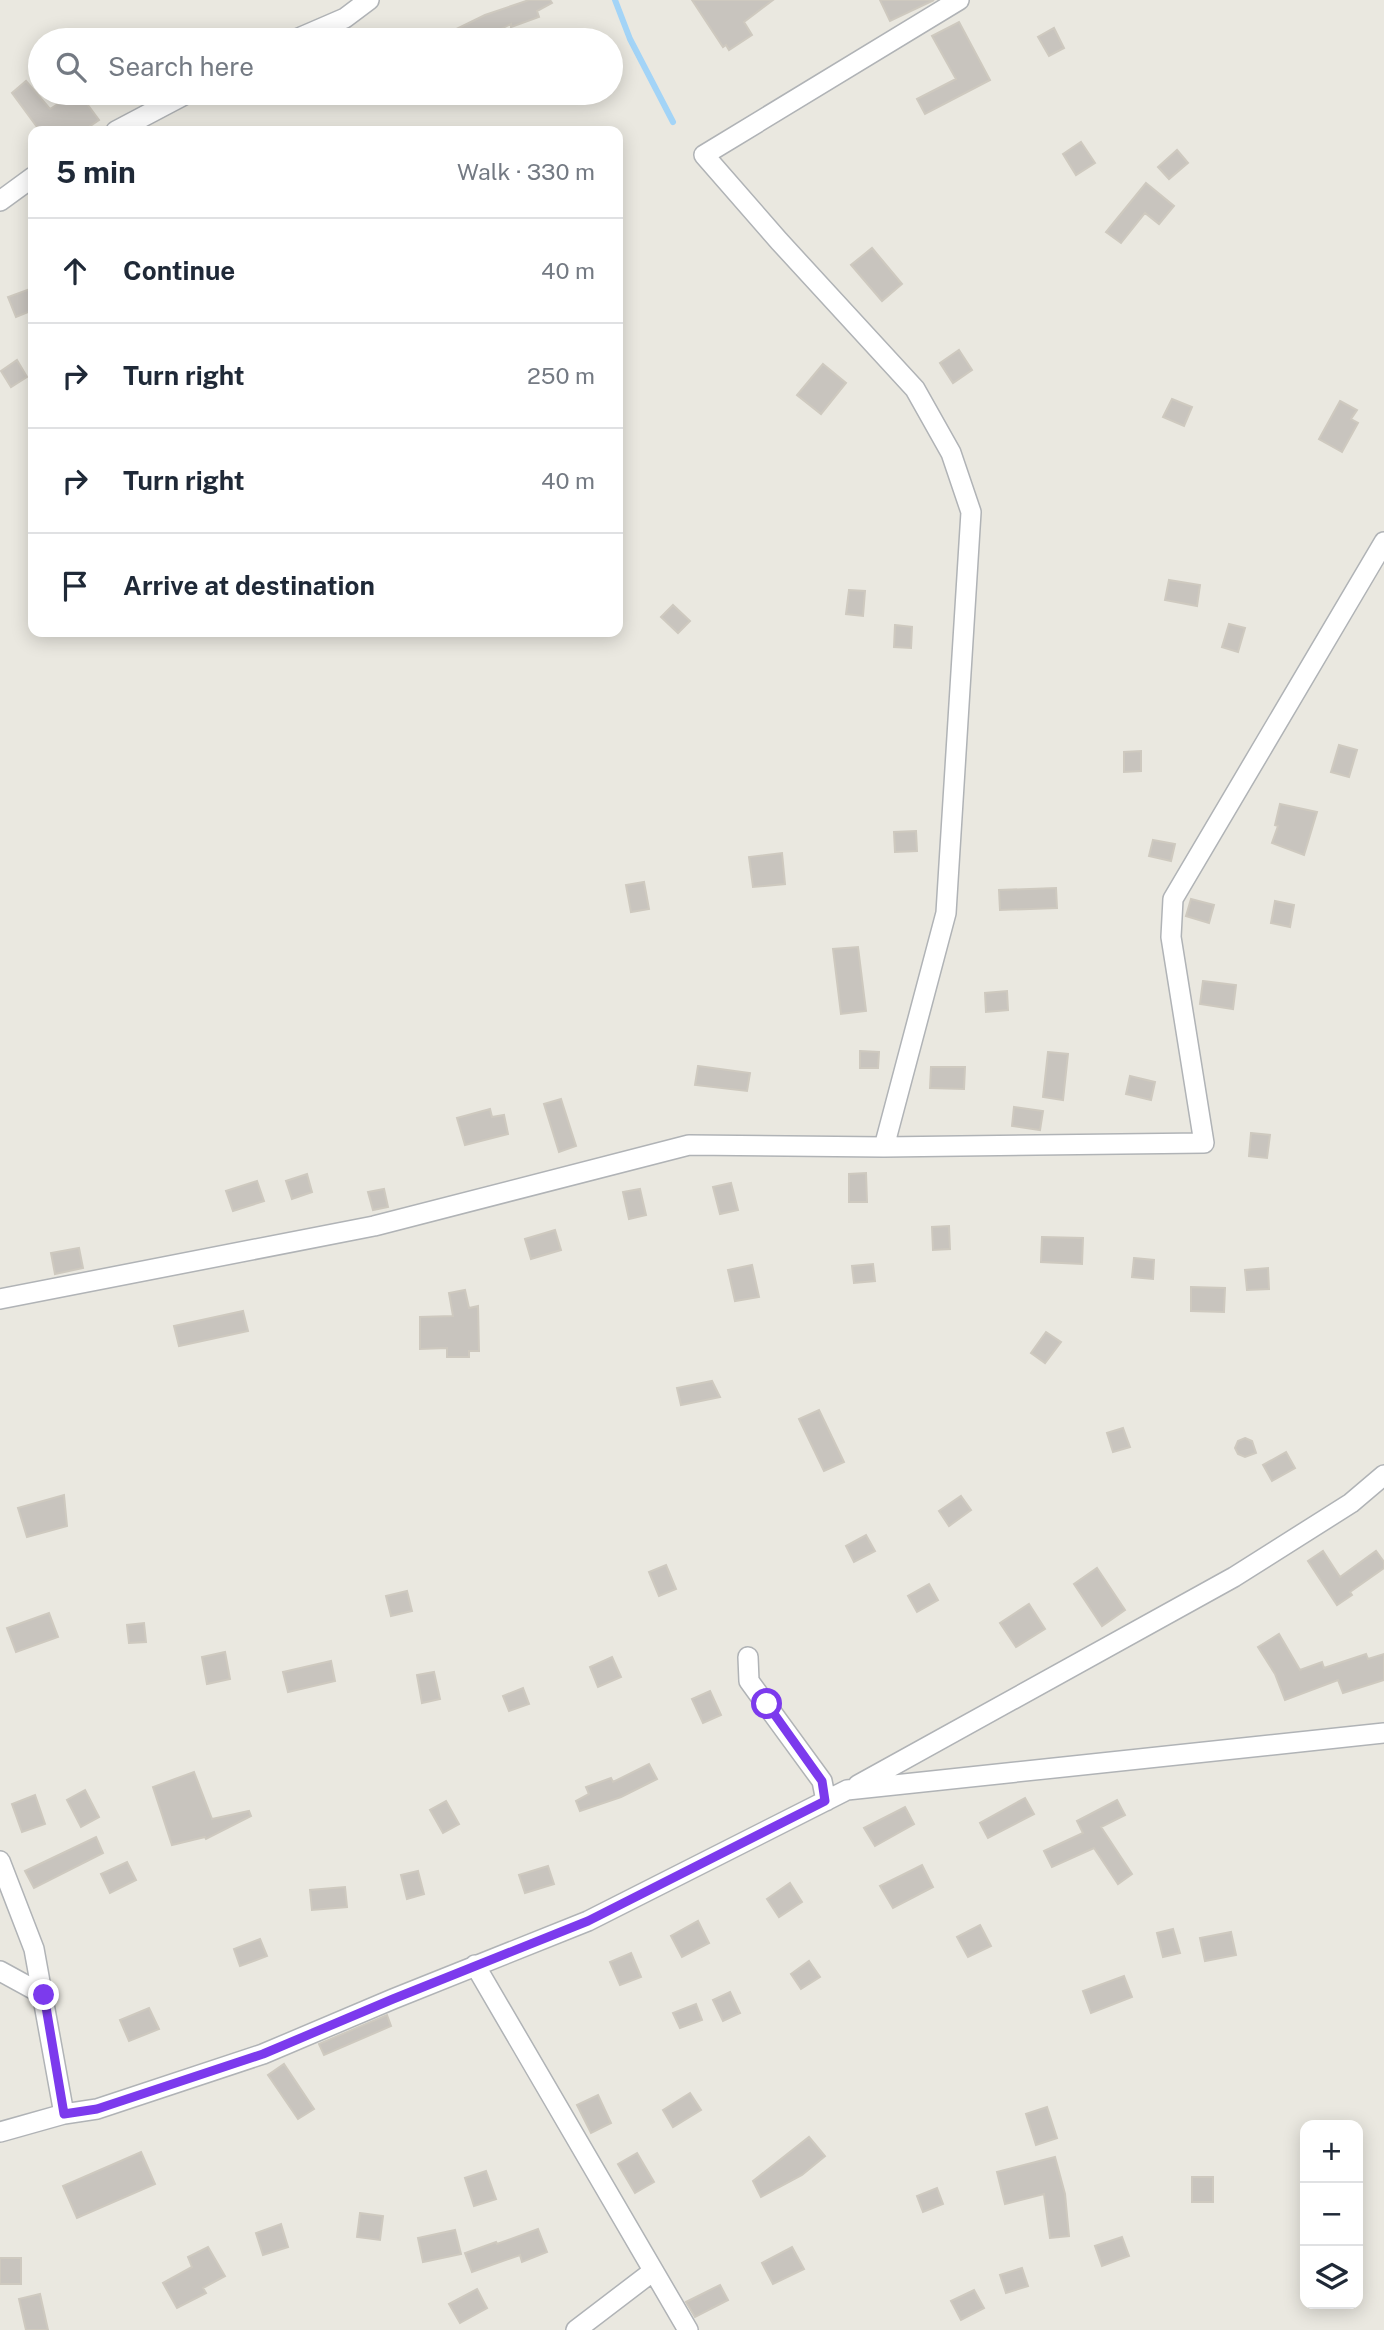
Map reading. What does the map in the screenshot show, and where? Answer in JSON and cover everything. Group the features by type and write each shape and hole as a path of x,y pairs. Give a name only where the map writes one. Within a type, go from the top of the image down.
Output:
{"street":[{"path":"322,28 345,18 369,0"},
{"path":"884,1147 946,912 971,512 951,453 915,389 704,155 959,0"},
{"path":"125,126 165,105"},
{"path":"0,201 28,181"},
{"path":"0,1299 374,1226 689,1145 884,1147 1204,1143 1171,937 1174,898 1384,542"},
{"path":"0,2132 64,2114 97,2109 263,2054 588,1921 848,1790 1234,1577 1351,1503 1384,1475"},
{"path":"748,1657 749,1681 822,1781 825,1801"},
{"path":"848,1790 1384,1733"},
{"path":"0,1861 34,1949 64,2114"},
{"path":"475,1965 688,2330"},
{"path":"0,1971 44,1995"},
{"path":"576,2330 652,2272"}],"building":[{"path":"529,0 550,0 552,3 537,11 539,17 511,27 511,24 503,28 458,28 485,15"},
{"path":"692,0 773,0 744,22 752,35 729,50 726,45 723,47"},
{"path":"880,0 934,0 890,21"},
{"path":"959,22 990,80 925,114 917,99 956,79 932,36"},
{"path":"1054,28 1064,48 1049,56 1038,37"},
{"path":"26,81 28,105 47,105 50,109 56,105 88,105 99,120 90,126 36,126 12,93"},
{"path":"1081,142 1095,163 1076,175 1063,154"},
{"path":"1177,150 1188,163 1169,179 1158,167"},
{"path":"1146,183 1174,206 1159,224 1145,213 1121,243 1106,232"},
{"path":"872,248 902,284 882,301 851,265"},
{"path":"28,290 28,312 16,317 8,297"},
{"path":"959,350 972,370 953,383 940,363"},
{"path":"17,360 27,377 11,387 1,371"},
{"path":"823,364 846,383 821,414 797,395"},
{"path":"1172,399 1192,407 1184,426 1163,417"},
{"path":"1340,401 1357,410 1351,419 1358,423 1342,452 1319,439"},
{"path":"1169,580 1200,585 1197,606 1165,600"},
{"path":"849,590 865,591 863,616 846,614"},
{"path":"673,605 690,621 678,633 661,617"},
{"path":"1229,624 1245,628 1238,652 1222,647"},
{"path":"895,625 912,627 911,648 894,647"},
{"path":"1339,745 1357,750 1349,777 1331,772"},
{"path":"1141,751 1141,771 1124,772 1124,752"},
{"path":"1280,804 1317,812 1304,855 1272,843 1278,826 1275,825"},
{"path":"916,831 917,851 895,852 894,832"},
{"path":"1153,840 1175,844 1171,861 1149,856"},
{"path":"782,853 785,884 753,887 749,857"},
{"path":"644,882 649,909 631,912 626,885"},
{"path":"1056,888 1057,908 1000,910 999,890"},
{"path":"1191,899 1214,905 1209,923 1186,916"},
{"path":"1275,901 1294,905 1290,927 1271,923"},
{"path":"858,947 866,1011 841,1014 833,949"},
{"path":"1203,981 1236,985 1233,1009 1200,1004"},
{"path":"1007,991 1008,1010 986,1012 985,993"},
{"path":"860,1051 879,1052 878,1068 860,1068"},
{"path":"1048,1052 1068,1054 1063,1100 1043,1097"},
{"path":"698,1066 750,1073 747,1091 695,1085"},
{"path":"931,1067 965,1067 964,1089 930,1088"},
{"path":"1130,1076 1155,1082 1151,1100 1126,1094"},
{"path":"561,1099 576,1146 559,1152 544,1104"},
{"path":"1014,1107 1043,1111 1040,1130 1012,1126"},
{"path":"490,1109 492,1117 504,1115 508,1134 465,1145 457,1118"},
{"path":"1251,1133 1270,1135 1267,1158 1249,1156"},
{"path":"866,1173 867,1202 849,1202 849,1174"},
{"path":"307,1174 312,1192 292,1199 286,1181"},
{"path":"257,1181 264,1201 233,1211 226,1191"},
{"path":"731,1183 738,1210 720,1214 713,1187"},
{"path":"384,1189 388,1207 373,1210 368,1192"},
{"path":"640,1189 646,1215 629,1219 623,1192"},
{"path":"949,1226 950,1249 933,1250 932,1227"},
{"path":"555,1230 561,1250 531,1259 525,1239"},
{"path":"1042,1237 1083,1238 1082,1264 1041,1262"},
{"path":"79,1248 83,1268 55,1274 51,1253"},
{"path":"1134,1258 1154,1260 1153,1279 1132,1277"},
{"path":"873,1264 875,1281 854,1283 852,1266"},
{"path":"752,1265 759,1297 735,1301 728,1270"},
{"path":"1268,1268 1269,1289 1247,1290 1245,1270"},
{"path":"1191,1287 1225,1288 1224,1312 1191,1311"},
{"path":"465,1290 469,1308 478,1306 479,1351 469,1351 469,1357 447,1357 447,1348 420,1349 420,1317 453,1316 449,1293"},
{"path":"243,1311 248,1331 179,1346 174,1326"},
{"path":"1046,1332 1061,1342 1045,1363 1031,1353"},
{"path":"712,1381 720,1397 681,1405 677,1388"},
{"path":"819,1410 844,1462 824,1471 799,1419"},
{"path":"1123,1428 1130,1447 1113,1452 1107,1433"},
{"path":"1245,1438 1252,1441 1256,1453 1245,1457 1238,1454 1235,1448 1238,1441"},
{"path":"1286,1452 1295,1468 1272,1481 1263,1465"},
{"path":"64,1495 67,1526 27,1537 18,1508"},
{"path":"961,1496 971,1510 949,1526 939,1511"},
{"path":"866,1535 875,1551 854,1562 846,1546"},
{"path":"1323,1551 1340,1577 1376,1551 1384,1562 1384,1568 1350,1592 1352,1595 1337,1605 1308,1561"},
{"path":"666,1565 676,1589 659,1596 649,1572"},
{"path":"1097,1568 1125,1610 1102,1626 1074,1584"},
{"path":"929,1584 938,1600 917,1612 908,1596"},
{"path":"407,1591 412,1611 391,1616 386,1596"},
{"path":"1029,1604 1045,1629 1016,1647 1000,1623"},
{"path":"49,1613 58,1637 16,1652 7,1628"},
{"path":"144,1623 146,1642 129,1643 127,1625"},
{"path":"1279,1634 1300,1670 1322,1662 1324,1668 1366,1654 1368,1659 1384,1654 1384,1680 1343,1693 1338,1680 1285,1700 1275,1674 1258,1647"},
{"path":"225,1652 230,1679 207,1684 202,1657"},
{"path":"612,1657 621,1677 598,1687 590,1667"},
{"path":"331,1661 335,1681 288,1692 283,1672"},
{"path":"434,1672 440,1699 422,1703 417,1675"},
{"path":"523,1688 529,1704 509,1711 503,1696"},
{"path":"710,1691 721,1715 703,1723 692,1699"},
{"path":"649,1764 657,1779 621,1797 580,1811 576,1801 589,1794 586,1787 611,1778 613,1782"},
{"path":"194,1772 212,1819 249,1811 251,1816 206,1839 205,1837 172,1845 153,1787"},
{"path":"85,1790 99,1817 81,1827 67,1800"},
{"path":"35,1795 45,1824 22,1832 12,1804"},
{"path":"1025,1798 1034,1814 988,1838 980,1823"},
{"path":"1117,1800 1125,1815 1101,1827 1132,1874 1118,1884 1094,1848 1052,1867 1044,1851 1083,1833 1077,1821"},
{"path":"446,1801 459,1824 443,1833 430,1810"},
{"path":"905,1807 914,1824 875,1846 864,1828"},
{"path":"96,1837 103,1853 34,1888 25,1871"},
{"path":"127,1862 136,1880 110,1893 101,1874"},
{"path":"922,1865 933,1887 893,1908 880,1886"},
{"path":"548,1866 554,1884 525,1893 519,1875"},
{"path":"418,1871 424,1894 407,1899 401,1875"},
{"path":"790,1883 802,1902 779,1917 767,1899"},
{"path":"345,1887 347,1907 312,1910 310,1890"},
{"path":"698,1921 709,1943 682,1957 671,1936"},
{"path":"980,1925 991,1946 968,1957 957,1937"},
{"path":"1173,1929 1180,1953 1163,1957 1157,1933"},
{"path":"1231,1932 1236,1955 1205,1961 1200,1938"},
{"path":"260,1939 267,1956 240,1966 234,1949"},
{"path":"631,1953 641,1977 620,1985 610,1962"},
{"path":"809,1961 820,1977 801,1989 791,1974"},
{"path":"1124,1976 1132,1997 1091,2013 1083,1991"},
{"path":"730,1992 740,2013 723,2021 713,2000"},
{"path":"696,2004 702,2020 680,2028 673,2013"},
{"path":"149,2008 159,2029 129,2041 120,2020"},
{"path":"387,2015 391,2026 324,2055 319,2044"},
{"path":"284,2064 314,2109 298,2119 268,2075"},
{"path":"690,2093 701,2110 673,2127 663,2110"},
{"path":"598,2095 611,2123 591,2133 577,2105"},
{"path":"1047,2107 1057,2138 1036,2145 1026,2114"},
{"path":"809,2137 825,2156 802,2175 761,2197 753,2181"},
{"path":"141,2152 155,2184 77,2218 63,2186"},
{"path":"637,2153 654,2182 635,2193 618,2164"},
{"path":"1055,2157 1065,2194 1069,2236 1050,2238 1044,2194 1005,2204 997,2172"},
{"path":"486,2171 496,2199 474,2206 465,2178"},
{"path":"1192,2177 1213,2177 1213,2202 1192,2202"},
{"path":"937,2188 943,2204 923,2212 917,2196"},
{"path":"360,2213 383,2216 380,2240 357,2237"},
{"path":"281,2224 288,2247 263,2255 256,2233"},
{"path":"538,2229 547,2252 522,2262 520,2255 472,2272 465,2253"},
{"path":"455,2230 461,2254 423,2262 418,2238"},
{"path":"1122,2237 1129,2256 1102,2266 1095,2246"},
{"path":"208,2247 225,2276 203,2288 206,2293 177,2308 163,2283 192,2267 188,2257"},
{"path":"792,2247 804,2269 773,2284 762,2263"},
{"path":"0,2258 21,2258 21,2284 0,2284"},
{"path":"1022,2268 1028,2286 1006,2293 1000,2275"},
{"path":"720,2285 728,2300 695,2317 686,2302"},
{"path":"477,2289 487,2308 460,2323 449,2304"},
{"path":"974,2290 984,2308 961,2320 951,2301"},
{"path":"40,2294 48,2330 26,2330 19,2299"}],"waterway":[{"path":"615,0 630,39 673,122"}],"route":[{"path":"44,1995 64,2114 97,2109 263,2054 588,1921 825,1801 822,1781 767,1704"}]}
